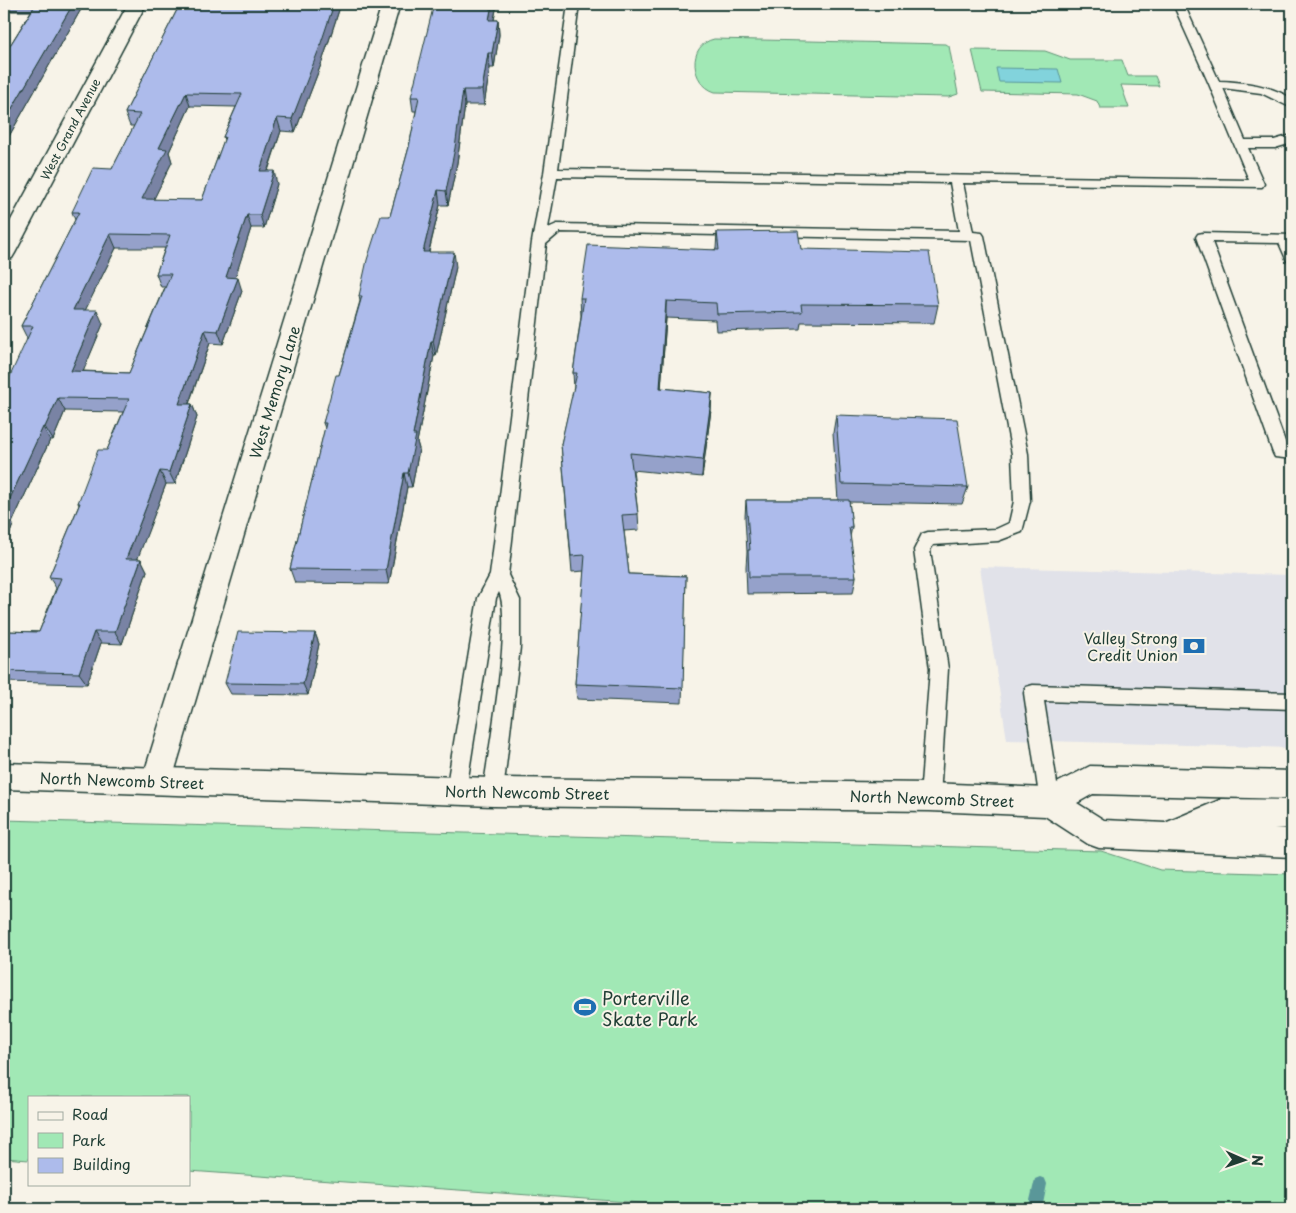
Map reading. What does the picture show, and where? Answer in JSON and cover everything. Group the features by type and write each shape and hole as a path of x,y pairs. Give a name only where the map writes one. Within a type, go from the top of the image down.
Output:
{"street":[{"name":"West Grand Avenue","path":"4,253 136,4"},
{"name":"West Memory Lane","path":"157,780 391,4"},
{"name":"North Newcomb Street","path":"4,776 492,792 930,797 1050,802"},
{"path":"1292,785 1090,780 1050,802 1099,834 1292,843"},
{"path":"1163,838 1222,812 1292,814"}],"lane":[{"path":"456,791 487,598 499,574 539,242 551,173 573,4"},
{"path":"551,173 956,181 1257,184 1215,84 1178,4"},
{"path":"1215,84 1250,85 1270,91 1292,104"},
{"path":"1240,144 1275,144 1292,139"},
{"path":"956,181 967,236"},
{"path":"539,242 557,228 977,236 1020,454 1022,501 1016,527 998,535 928,539 922,550 939,669 930,797"},
{"path":"1287,453 1203,237 1288,239 1292,258"},
{"path":"492,792 511,646 511,600 499,574"},
{"path":"1050,802 1034,693 1292,701"}],"shaded area":[{"path":"980,567 1292,575 1292,748 1007,740"}],"green space":[{"path":"714,39 946,44 949,46 958,94 949,97 715,92 707,88 700,81 695,65 699,49 705,43"},
{"path":"972,50 1045,51 1070,60 1122,60 1128,76 1155,76 1159,86 1121,85 1129,108 1100,108 1097,101 1078,94 982,92"},
{"path":"4,820 1101,851 1160,870 1292,874 1292,1209 727,1209 190,1171 190,1096 28,1096 28,1160 4,1158"}],"water":[{"path":"996,68 1058,69 1062,83 999,82"}],"building":[{"path":"36,4 73,4 4,122 4,55"},
{"path":"180,4 334,4 292,119 277,118 260,171 274,171 260,215 247,215 226,277 238,278 218,331 205,330 179,404 192,404 169,472 160,471 126,559 141,559 115,632 94,632 79,673 4,671 4,631 39,632 61,578 49,577 80,503 78,503 98,450 107,450 129,399 58,398 4,511 4,389 33,326 21,326 79,212 72,212 93,168 112,169 140,114 125,113","holes":["186,93 242,94 223,137 225,137 202,200 142,199 167,149 159,148","110,234 170,235 156,274 171,274 129,373 71,371 97,310 73,310"]},
{"path":"434,4 492,4 489,20 498,20 492,53 488,53 482,90 463,90 455,148 446,191 438,190 423,252 454,252 433,341 431,341 413,435 416,435 408,473 404,473 386,570 290,569 326,423 323,423 336,375 339,375 362,296 359,296 367,260 381,216 390,216 409,147 419,97 411,97"},
{"path":"798,231 801,249 929,252 938,305 801,304 802,312 717,314 716,303 666,301 660,388 712,393 703,460 630,453 638,514 622,515 629,574 686,576 683,688 575,684 585,555 571,556 561,444 577,373 573,373 584,298 580,298 588,245 719,250 717,232"},
{"path":"836,415 957,419 968,487 841,484"},
{"path":"746,500 849,500 852,527 849,527 856,577 749,577 748,550 750,550"},
{"path":"238,632 315,633 303,684 225,683"}],"waterway":[{"path":"1035,1209 1040,1184"}],"place":[{"name":"Valley Strong Credit Union","path":"1194,646"},
{"name":"Porterville Skate Park","path":"585,1007"}]}
